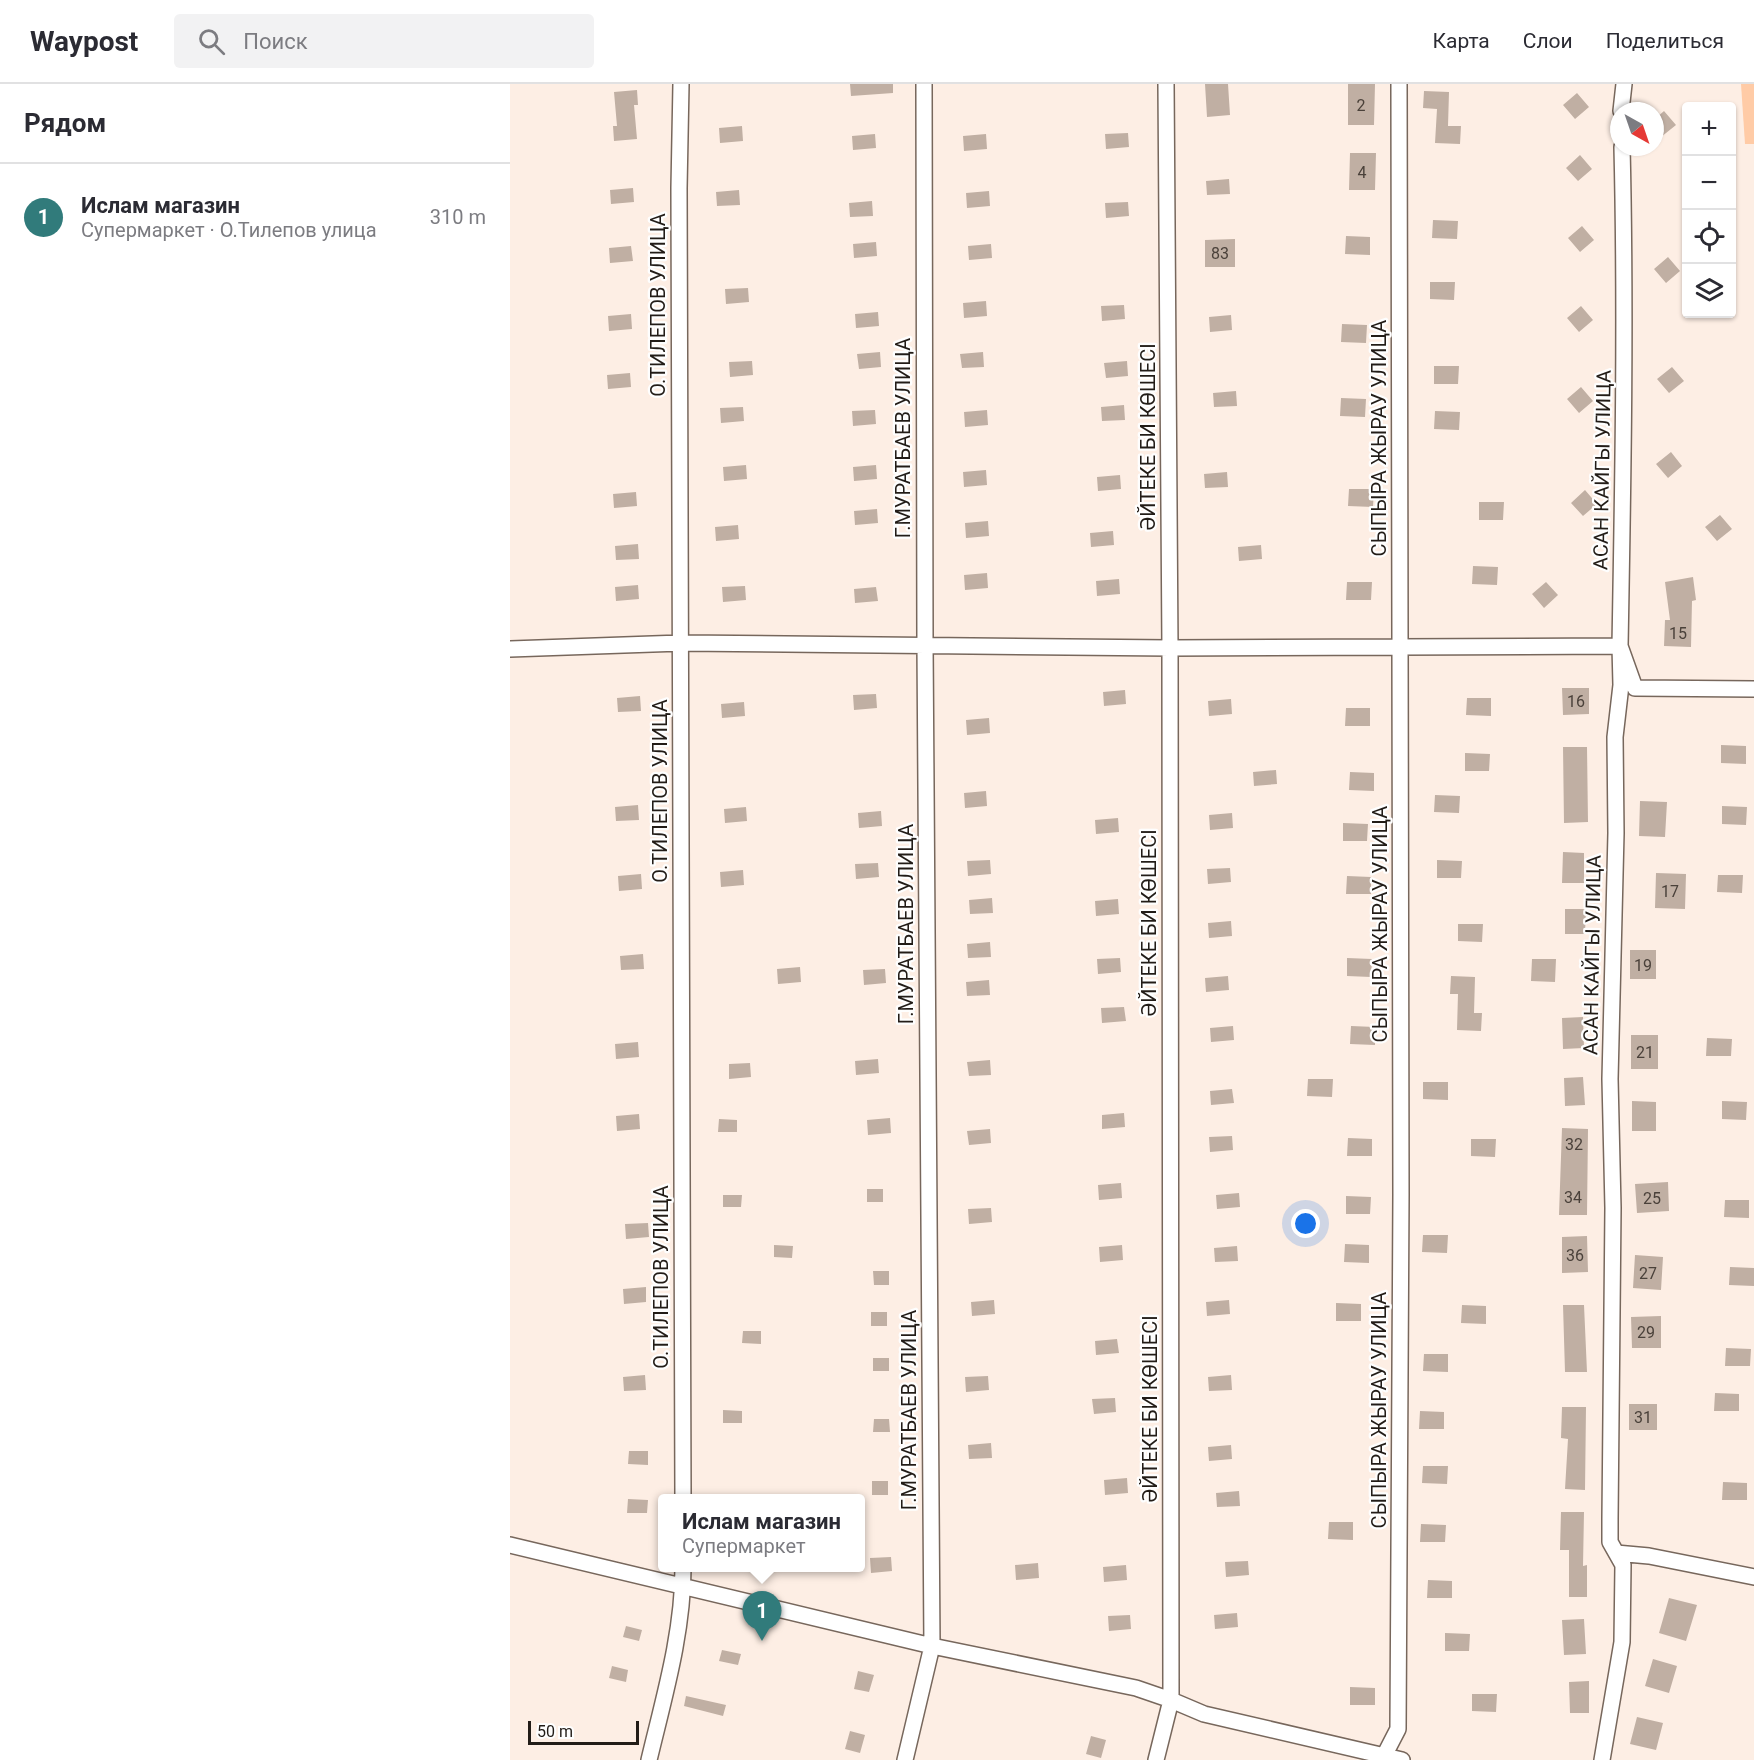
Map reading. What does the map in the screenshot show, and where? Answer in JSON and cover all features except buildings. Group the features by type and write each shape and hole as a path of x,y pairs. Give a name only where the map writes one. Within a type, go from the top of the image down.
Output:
{"street":[{"name":"О.ТИЛЕПОВ УЛИЦА","path":"681,84 679,188 683,1494"},
{"name":"Г.МУРАТБАЕВ УЛИЦА","path":"905,1760 932,1646 925,644 924,84"},
{"name":"ӘЙТЕКЕ БИ КӨШЕСІ","path":"1156,1760 1171,1700 1170,648 1166,84"},
{"name":"СЫПЫРА ЖЫРАУ УЛИЦА","path":"1382,1758 1398,1729 1401,1206 1399,84"},
{"path":"1623,102 1624,84"},
{"name":"АСАН КАЙГЫ УЛИЦА","path":"1602,1760 1622,1642 1623,1564 1610,1542 1613,1208 1610,1079 1616,833 1615,737 1621,685 1625,379 1622,156"},
{"path":"510,650 681,643 1170,648 1620,646 1635,688 1754,689"},
{"path":"510,1545 932,1646 1136,1688 1204,1714 1382,1758 1402,1760"},
{"path":"1616,1553 1649,1556 1754,1577"},
{"path":"649,1760 677,1644 683,1572"}],"shaded area":[{"path":"1741,84 1754,84 1754,144 1745,144"}],"place":[{"name":"Ислам магазин","path":"762,1641"}]}
